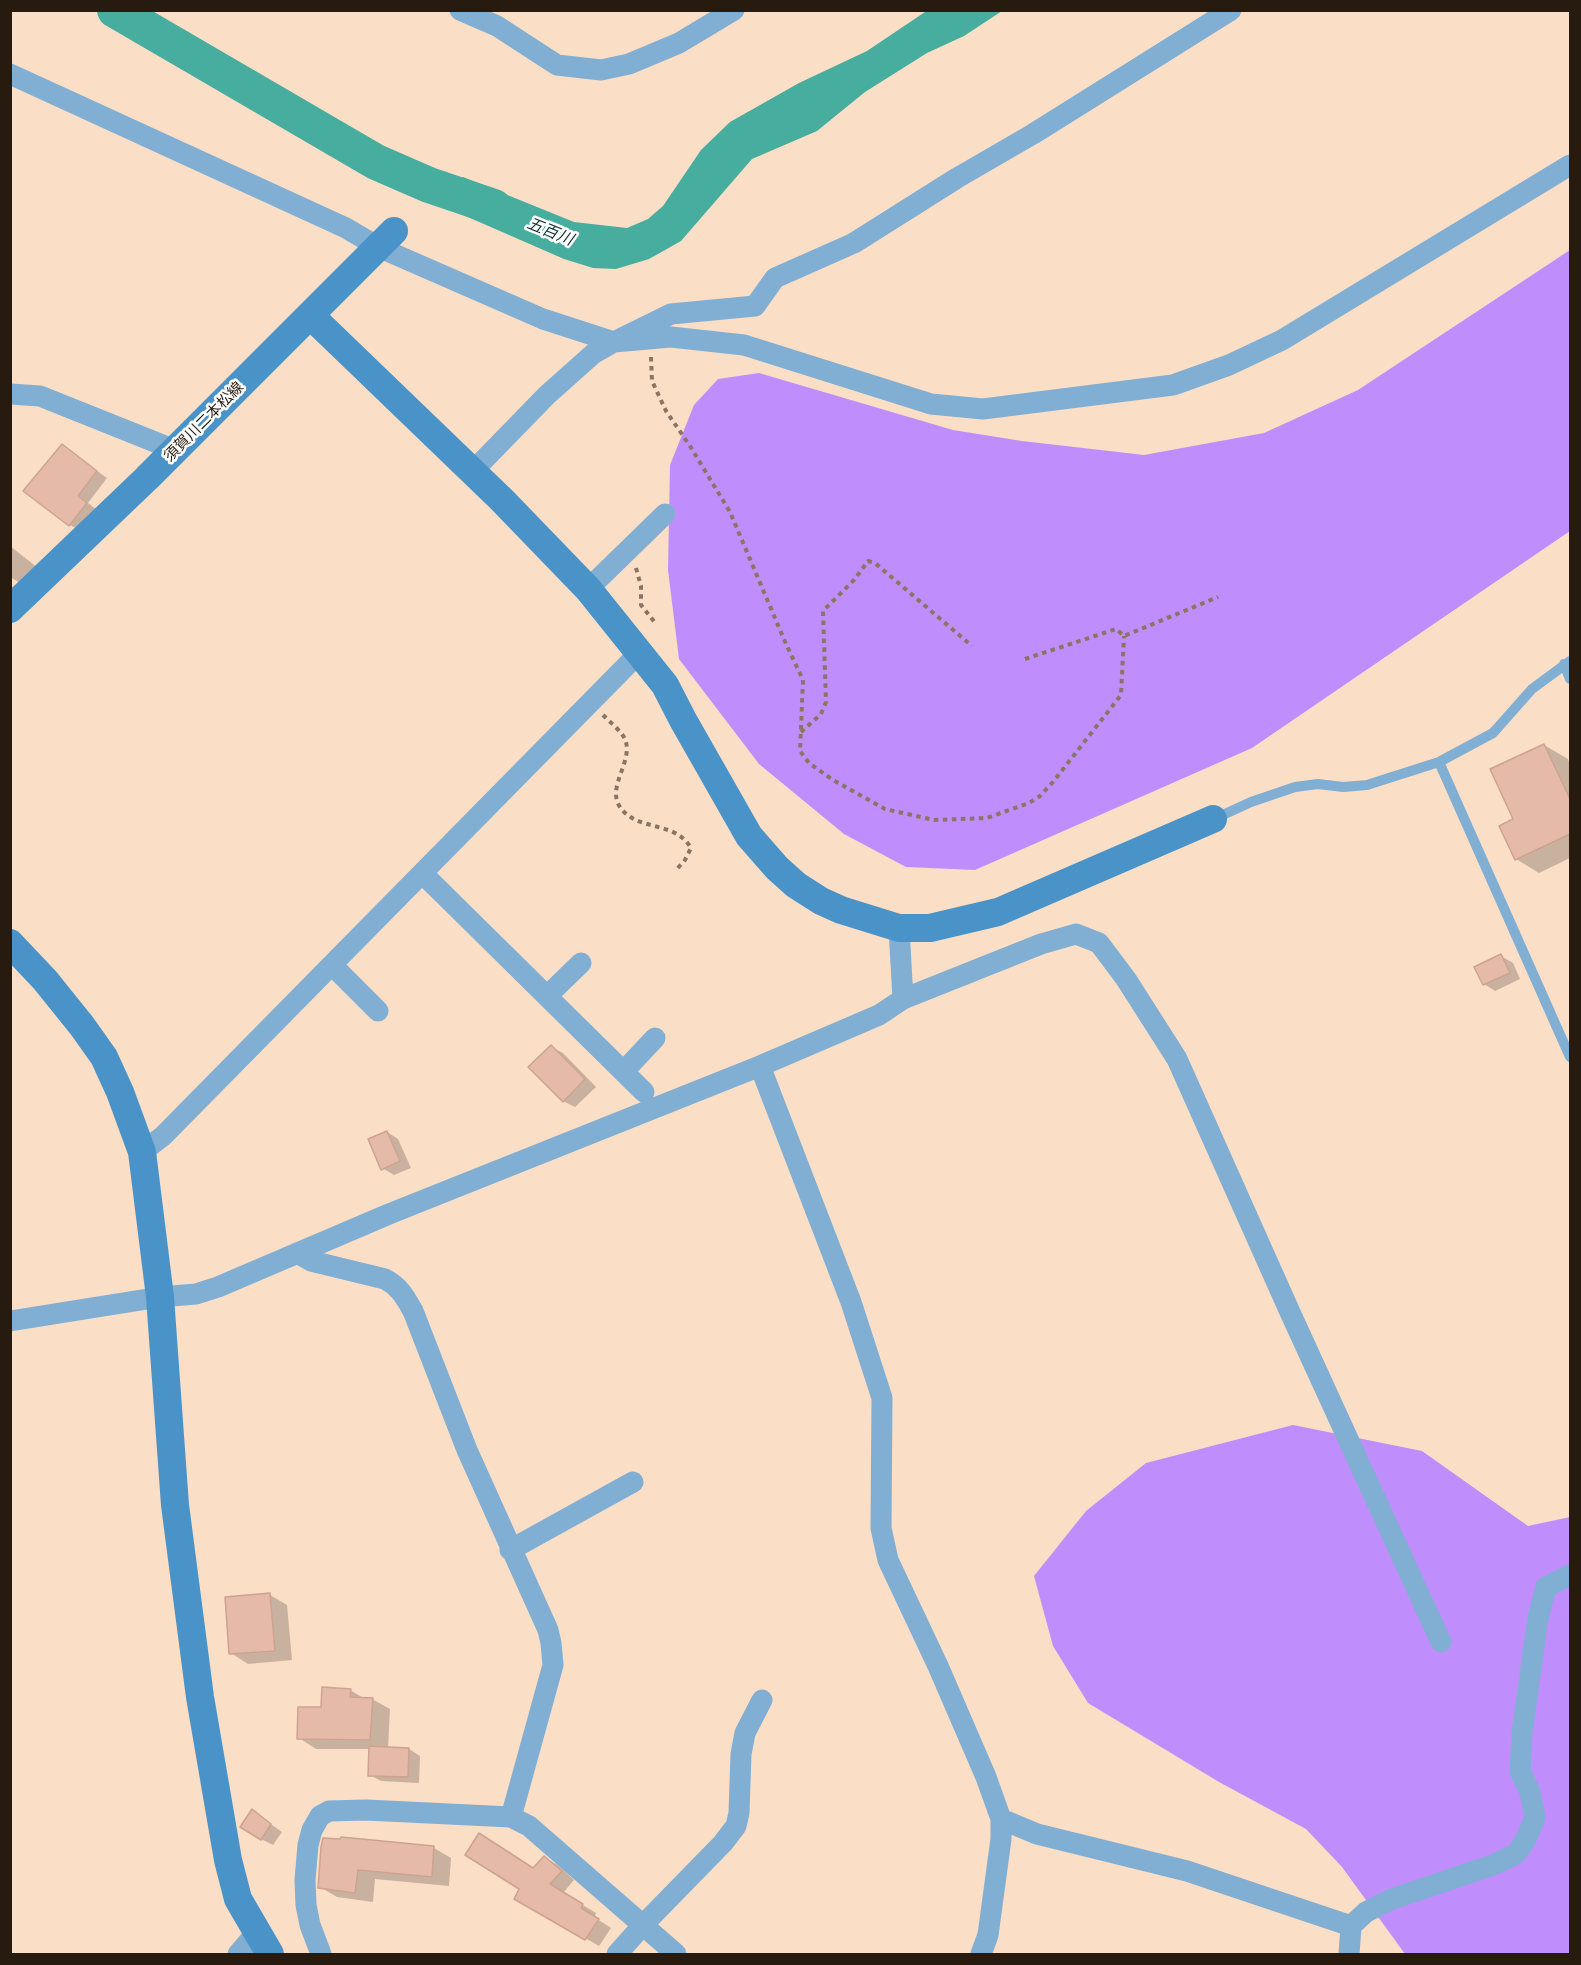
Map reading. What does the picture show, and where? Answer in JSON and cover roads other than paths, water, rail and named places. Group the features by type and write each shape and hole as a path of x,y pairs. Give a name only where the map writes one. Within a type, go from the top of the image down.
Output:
{"street":[{"path":"460,10 497,26 557,65 601,70 629,64 679,43 734,10"},
{"path":"472,472 547,395 593,354 671,314 755,306 775,278 854,243 1232,10"},
{"path":"10,74 346,228 386,239 543,319 614,342 671,337 744,345 931,404 983,409 1173,385 1229,365 1282,340 1570,165"},
{"name":"須賀川二本松線","path":"10,609 175,450 386,239"},
{"path":"311,316 472,472 588,590 665,685 749,836 777,868 796,885 821,901 841,910 899,928 930,928 998,912 1213,819"},
{"path":"10,394 40,396 175,450"},
{"path":"588,590 665,514"},
{"path":"142,1152 163,1136 640,652"},
{"path":"423,874 644,1092"},
{"path":"899,928 903,999"},
{"path":"10,1321 160,1297 196,1294 218,1287 389,1214 760,1066 879,1015 903,999 1041,944 1076,934 1099,944 1126,979 1177,1059 1441,1642"},
{"path":"10,943 45,980 104,1058 120,1092 142,1152 160,1297 175,1505 200,1697 228,1860 238,1899 263,1944 238,1954"},
{"path":"547,996 581,963"},
{"path":"332,965 378,1011"},
{"path":"624,1071 655,1038"},
{"path":"760,1066 851,1302 882,1398 881,1528 888,1560 938,1666 986,1777 1001,1819 1001,1839 987,1935 981,1954"},
{"path":"297,1253 311,1261 385,1279 404,1293 467,1450 510,1550 548,1630 553,1665 511,1817"},
{"path":"510,1550 633,1482"},
{"path":"1349,1954 1351,1926 1366,1912 1392,1899 1493,1865 1516,1854 1526,1839 1535,1818 1530,1792 1520,1771 1522,1733 1538,1618 1546,1587 1570,1575"},
{"path":"618,1954 642,1926 723,1843 736,1826 739,1813 741,1754 745,1733 762,1700"},
{"path":"321,1954 310,1925 306,1905 305,1880 308,1845 312,1830 320,1816 329,1811 366,1809 511,1817 529,1826 676,1954"},
{"path":"1001,1819 1037,1834 1187,1871 1351,1926"}],"lane":[{"path":"1213,819 1251,802 1295,787 1318,784 1343,787 1367,785 1439,762 1492,733 1532,689 1567,663 1570,679"},
{"path":"1439,762 1570,1057"}],"water":[{"path":"928,10 1002,11 964,36 927,53 865,92 817,131 752,159 681,241 649,259 616,269 593,268 564,259 438,204 463,177 574,222 627,228 648,219 663,206 701,150 730,122 799,83 867,51"}],"waterway":[{"name":"五百川","path":"115,10 376,162 429,185 494,207"}]}
